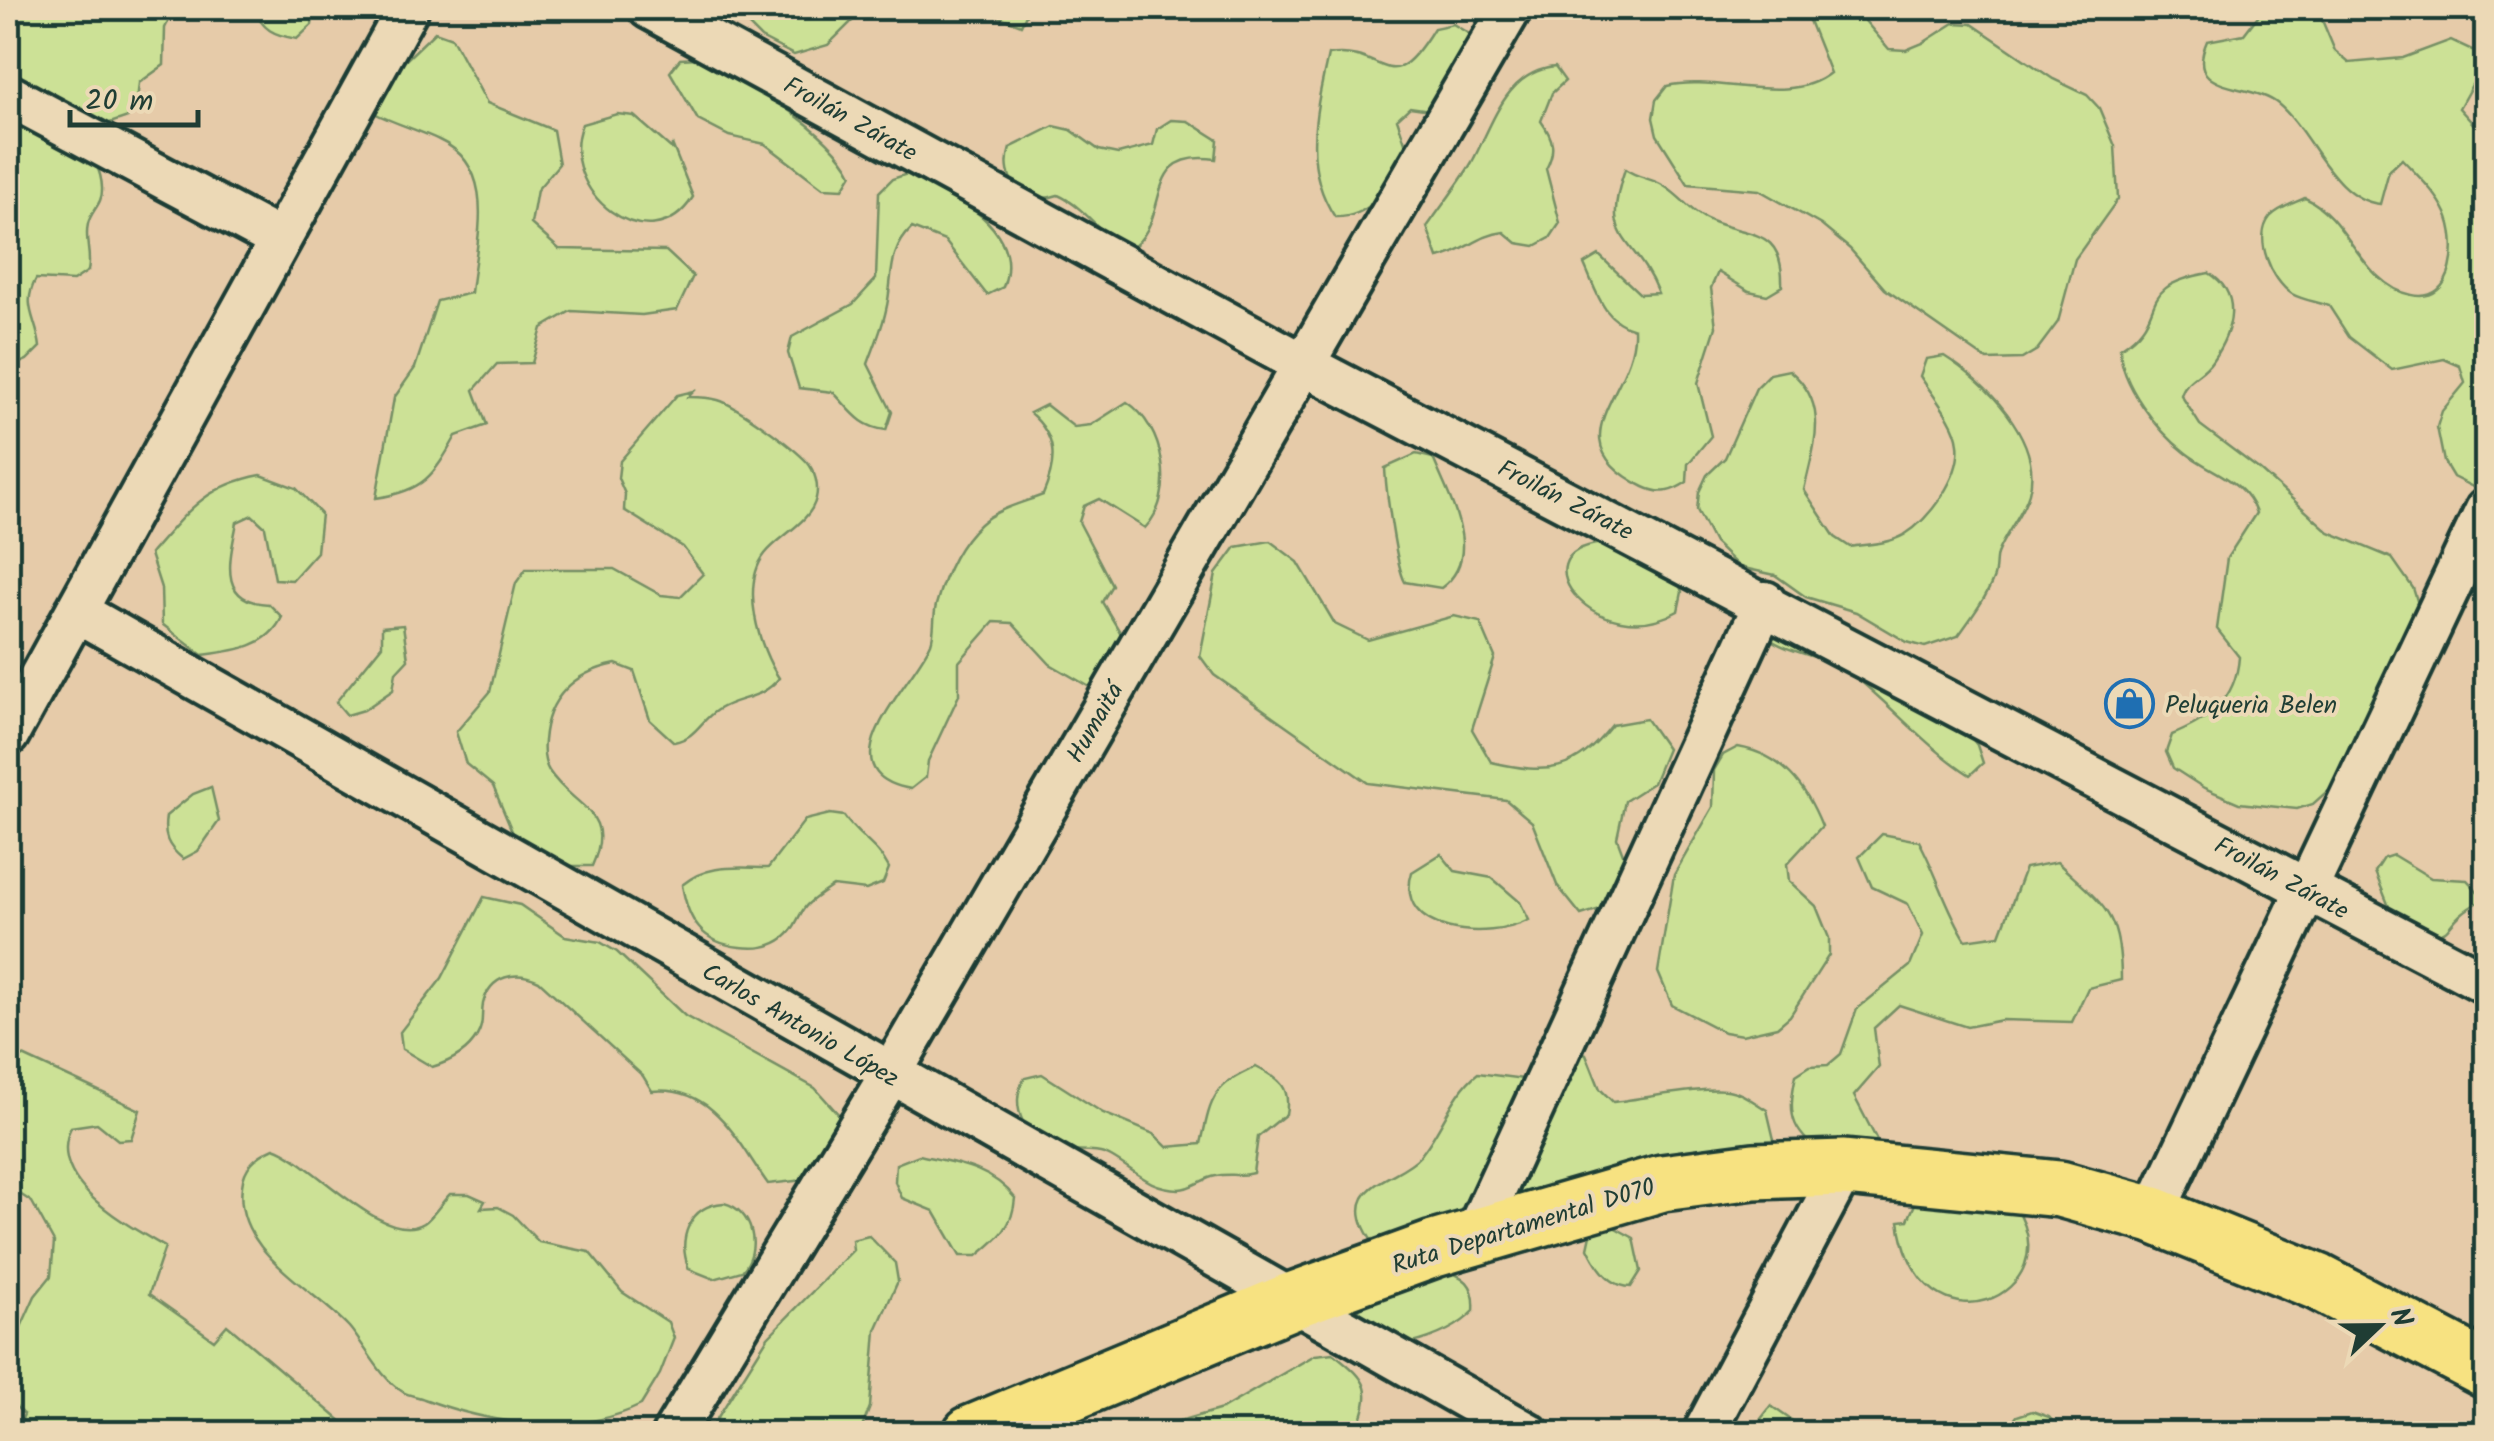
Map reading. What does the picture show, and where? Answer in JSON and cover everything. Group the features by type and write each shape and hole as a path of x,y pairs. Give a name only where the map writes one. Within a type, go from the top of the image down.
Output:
{"main road":[{"name":"Ruta Departamental D070","path":"971,1434 1291,1301 1474,1236 1662,1182 1754,1171 1844,1168 2060,1189 2153,1215 2318,1282 2486,1370"}],"street":[{"path":"8,735 19,688 76,611 408,8"},
{"name":"Froilán Zárate","path":"650,8 1303,364 1765,602 2486,983"},
{"name":"Humaitá","path":"672,1434 890,1075 1511,8"},
{"path":"8,94 280,240"},
{"path":"2153,1215 2486,510"},
{"path":"1474,1236 1765,602"},
{"name":"Carlos Antonio López","path":"76,611 1529,1434"},
{"path":"1703,1434 1844,1168"}],"green space":[{"path":"8,8 175,8 165,28 164,65 139,83 137,101 128,117 95,128 92,149 102,194 88,224 88,271 73,281 36,279 30,305 40,347 27,360 8,368"},
{"path":"253,8 314,8 312,25 297,39 281,36 261,22"},
{"path":"731,8 885,8 853,20 828,45 794,55 761,38"},
{"path":"976,8 1029,8 1021,25"},
{"path":"1804,8 1854,8 1889,49 1906,50 1954,23 1972,24 2053,79 2087,95 2099,108 2115,146 2118,199 2075,259 2058,322 2037,350 2022,359 1987,360 1885,289 1850,249 1821,225 1759,190 1688,184 1657,135 1653,118 1656,100 1667,86 1687,83 1794,88 1830,73"},
{"path":"2264,8 2317,8 2335,51 2349,63 2403,58 2451,40 2483,55 2479,72 2459,108 2486,138 2485,493 2453,477 2444,462 2437,427 2442,411 2465,383 2460,366 2444,359 2392,370 2349,337 2329,306 2292,294 2271,269 2264,247 2265,226 2277,211 2305,198 2333,220 2380,279 2395,289 2412,295 2438,290 2446,280 2453,254 2446,213 2402,159 2389,171 2380,204 2363,199 2336,178 2278,104 2223,84 2204,71 2202,59 2207,41 2244,34"},
{"path":"1453,24 1484,43 1444,112 1410,107 1397,119 1409,154 1371,205 1349,216 1335,217 1318,178 1314,138 1328,55 1348,54 1396,68 1418,51 1434,28"},
{"path":"435,32 452,38 487,103 553,130 559,164 537,190 531,224 559,249 666,251 693,276 677,310 642,315 571,311 542,328 532,363 497,364 474,390 487,425 456,436 433,472 416,486 376,498 394,398 415,368 437,301 471,293 477,251 480,207 470,168 458,152 439,140 374,113 385,80"},
{"path":"698,58 761,91 825,140 852,174 843,189 823,188 765,144 729,136 698,120 670,72 680,59"},
{"path":"1555,67 1565,81 1552,93 1541,121 1552,145 1546,169 1560,223 1550,238 1535,246 1517,243 1504,232 1438,258 1427,227 1472,162 1503,102 1524,79"},
{"path":"617,114 634,116 672,149 672,144 693,197 675,217 654,224 632,222 611,212 594,195 582,173 577,149 582,124"},
{"path":"1171,120 1188,121 1218,140 1216,159 1192,159 1176,165 1166,176 1150,224 1126,252 1068,200 1058,195 1046,198 1025,194 1008,171 1010,148 1054,126 1071,130 1099,150 1118,154 1153,145 1157,129"},
{"path":"1625,169 1662,185 1705,218 1762,237 1777,253 1781,267 1782,286 1767,295 1749,291 1718,272 1711,288 1716,327 1698,383 1711,436 1688,464 1687,482 1666,491 1644,487 1616,469 1603,451 1600,433 1632,352 1634,329 1608,312 1584,264 1599,255 1640,294 1658,293 1618,225 1618,193"},
{"path":"907,174 944,191 980,215 1004,247 1007,266 1003,287 987,295 945,241 912,228 904,237 894,256 884,317 868,364 892,412 886,430 862,421 833,392 799,388 788,353 792,337 853,304 876,279 879,192 892,179"},
{"path":"2209,273 2227,291 2229,326 2212,361 2181,395 2200,425 2260,470 2329,532 2392,558 2413,588 2418,604 2416,643 2353,768 2313,804 2297,809 2239,803 2204,788 2173,768 2166,752 2172,735 2198,723 2226,697 2237,672 2239,657 2217,629 2227,558 2256,513 2235,484 2186,453 2153,420 2126,376 2120,348 2136,336 2160,294 2169,286"},
{"path":"1944,356 1976,380 2007,414 2028,452 2031,473 2029,493 1997,554 1991,585 1958,636 1925,647 1907,642 1856,612 1806,597 1775,575 1739,567 1714,543 1697,510 1699,492 1707,475 1725,458 1756,388 1770,374 1789,370 1802,383 1815,411 1815,441 1804,490 1835,537 1850,547 1891,540 1914,528 1950,482 1958,456 1953,427 1920,376 1926,359"},
{"path":"694,391 688,397 718,400 764,427 807,462 816,479 813,507 765,554 754,583 759,634 779,678 758,694 717,710 693,733 674,742 650,720 634,671 616,664 587,673 565,689 546,726 544,756 549,771 589,811 599,833 592,866 555,866 514,836 493,786 466,764 456,732 490,692 516,583 526,569 614,569 661,595 680,597 703,574 683,547 624,510 625,494 618,478 620,461 677,395"},
{"path":"1127,402 1150,427 1162,462 1163,480 1155,514 1145,528 1099,499 1084,506 1079,522 1112,585 1102,602 1120,632 1124,649 1100,693 1050,664 1012,623 994,622 959,662 959,695 928,761 926,777 911,789 884,779 872,765 872,746 893,702 931,643 936,605 952,561 986,519 1043,495 1051,472 1052,451 1046,431 1030,413 1046,405 1074,427 1091,425"},
{"path":"1416,454 1433,458 1460,526 1461,560 1454,575 1441,588 1405,582 1395,545 1385,468"},
{"path":"261,475 296,488 321,514 317,552 292,580 275,579 265,527 252,515 237,522 230,562 234,586 240,595 269,604 282,617 259,642 202,655 162,624 161,588 150,554 198,503 225,486"},
{"path":"1270,541 1298,562 1335,624 1368,640 1454,616 1480,622 1495,657 1472,729 1491,762 1545,769 1559,766 1585,753 1612,725 1646,719 1667,749 1653,783 1625,801 1617,838 1630,873 1613,905 1581,915 1557,885 1532,822 1506,800 1368,783 1214,675 1200,656 1216,574 1236,547"},
{"path":"1602,543 1670,558 1682,592 1678,611 1649,621 1621,621 1596,612 1577,598 1566,581 1565,565 1577,551"},
{"path":"403,625 408,659 396,672 393,690 364,710 347,715 336,702 382,645 382,627"},
{"path":"1769,629 1856,632 1874,639 1965,730 1977,745 1983,763 1970,775 1938,752 1852,674 1777,643 1767,637"},
{"path":"1738,747 1768,757 1791,774 1816,811 1822,826 1787,864 1789,881 1816,906 1829,938 1829,955 1790,1016 1777,1027 1742,1035 1724,1032 1672,1005 1658,972 1674,875 1713,807 1714,770 1723,755"},
{"path":"211,787 219,821 198,851 183,859 167,840 166,816 193,794"},
{"path":"830,814 844,816 884,860 889,868 883,883 866,890 833,886 807,905 789,934 769,946 727,945 699,928 688,909 682,885 712,870 768,868 805,820"},
{"path":"1882,834 1919,841 1966,940 2000,935 2025,868 2057,862 2107,912 2118,939 2121,980 2088,988 2072,1022 2002,1020 1967,1027 1899,1005 1874,1028 1879,1067 1854,1096 1881,1148 1830,1160 1795,1124 1792,1104 1796,1075 1810,1066 1828,1065 1841,1054 1857,1009 1910,966 1923,935 1908,904 1872,887 1859,857"},
{"path":"1441,854 1455,871 1492,878 1520,902 1529,920 1512,927 1469,931 1430,920 1417,909 1410,893 1412,872"},
{"path":"2393,855 2431,878 2467,880 2479,893 2479,902 2440,933 2396,924 2375,872 2384,858"},
{"path":"484,897 520,905 565,936 600,942 617,952 685,1016 815,1088 840,1116 854,1147 804,1180 768,1184 735,1135 708,1107 692,1097 652,1091 643,1076 539,981 522,976 505,978 491,987 483,1004 477,1036 451,1059 432,1067 402,1049 400,1032 442,978"},
{"path":"1570,1046 1586,1054 1600,1089 1613,1102 1708,1090 1741,1094 1767,1110 1776,1148 1647,1159 1585,1197 1377,1248 1361,1218 1363,1198 1375,1185 1420,1156 1469,1081 1478,1073 1531,1080"},
{"path":"8,1049 140,1110 131,1139 118,1140 97,1123 71,1127 66,1147 69,1166 94,1199 165,1247 149,1294 214,1340 227,1325 355,1433 17,1433 24,1414 8,1400 8,1356 35,1296 51,1276 54,1242 32,1202 8,1186"},
{"path":"1256,1067 1282,1085 1287,1105 1286,1114 1258,1137 1253,1173 1216,1176 1184,1189 1150,1182 1105,1154 1046,1146 1029,1131 1019,1110 1020,1088 1025,1078 1042,1074 1103,1113 1154,1134 1167,1147 1201,1144 1216,1095 1230,1081"},
{"path":"274,1148 368,1213 389,1223 408,1227 424,1223 450,1194 469,1194 485,1201 481,1208 498,1207 513,1215 539,1242 589,1252 622,1292 668,1322 674,1338 660,1374 641,1405 588,1422 532,1424 477,1415 403,1392 380,1371 349,1327 278,1266 250,1229 242,1209 243,1179 252,1162"},
{"path":"919,1155 984,1173 1015,1198 1004,1231 977,1256 960,1256 934,1211 902,1198 895,1182 896,1164"},
{"path":"1922,1188 2014,1205 2027,1237 2025,1265 2010,1287 1987,1300 1961,1302 1934,1291 1912,1265 1899,1221 1908,1220"},
{"path":"724,1203 734,1207 748,1222 752,1252 742,1271 714,1279 689,1269 684,1246 694,1217 712,1205"},
{"path":"1608,1224 1634,1238 1641,1271 1631,1287 1610,1279 1588,1248 1592,1230"},
{"path":"869,1236 895,1263 898,1281 876,1330 870,1407 860,1433 708,1433 768,1337 853,1250 852,1240"},
{"path":"1438,1269 1467,1282 1473,1294 1474,1311 1436,1336 1409,1344 1364,1319 1355,1302"},
{"path":"1333,1353 1355,1372 1365,1388 1365,1406 1356,1433 1138,1433 1222,1409 1315,1355"},
{"path":"1771,1406 1797,1424 1799,1433 1750,1433"},
{"path":"2032,1411 2049,1417 2063,1433 2004,1433 2017,1416"}],"place":[{"name":"Peluqueria Belen","path":"2130,704"}]}
